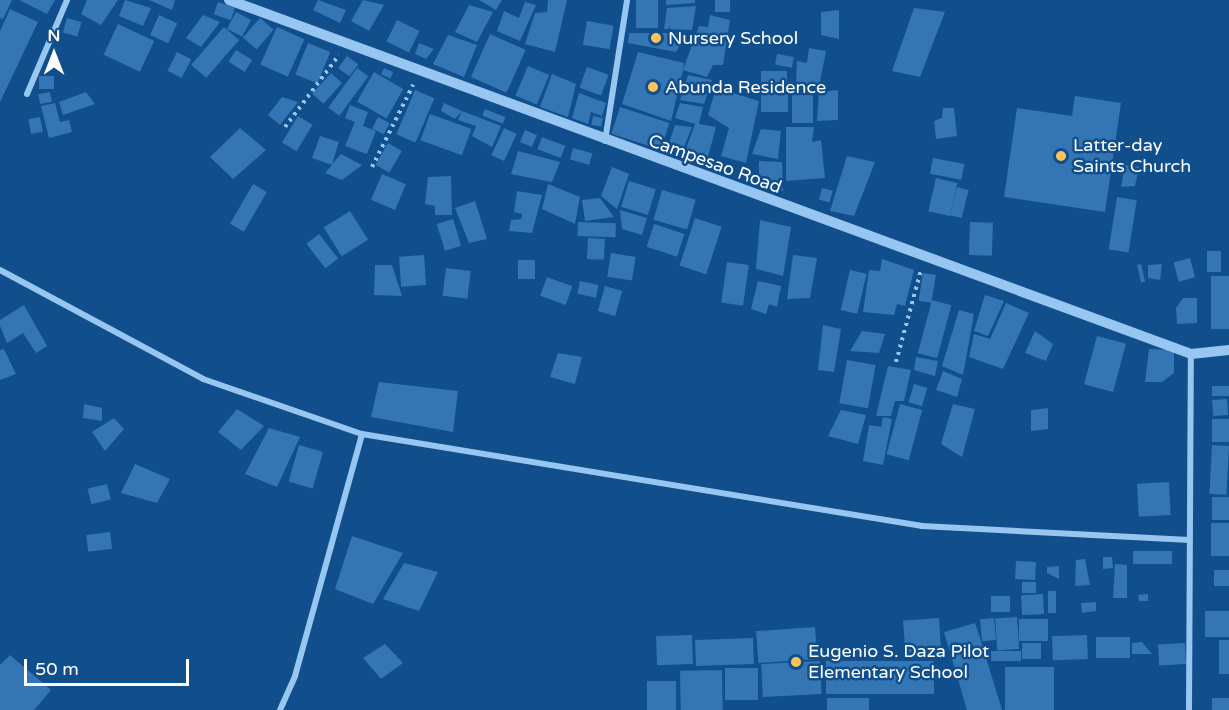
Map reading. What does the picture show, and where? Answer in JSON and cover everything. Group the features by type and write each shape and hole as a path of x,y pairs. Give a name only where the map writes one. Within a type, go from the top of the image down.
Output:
{"street":[{"path":"27,94 67,0"},
{"name":"Campesao Road","path":"229,0 605,142 1191,354"},
{"path":"605,142 627,0"},
{"path":"0,270 202,379 362,434 922,526 1190,540"},
{"path":"1190,710 1191,354 1229,350"},
{"path":"280,710 296,676 362,434"}],"path":[{"path":"285,127 346,45"},
{"path":"372,167 418,73"},
{"path":"896,362 924,258"}],"building":[{"path":"0,0 12,0 3,19 0,18"},
{"path":"19,0 55,0 47,14"},
{"path":"87,0 118,0 101,25 81,14"},
{"path":"125,0 151,8 143,26 119,16"},
{"path":"149,0 175,0 172,10"},
{"path":"318,0 346,10 340,23 313,10"},
{"path":"363,0 384,5 369,31 351,21"},
{"path":"479,0 502,0 496,10"},
{"path":"548,0 567,0 555,52 525,44 535,13 547,12"},
{"path":"636,0 658,0 658,28 636,28"},
{"path":"666,0 695,0 695,3 666,5"},
{"path":"715,0 730,0 730,12 715,12"},
{"path":"218,2 235,8 231,20 214,14"},
{"path":"525,2 536,5 520,41 497,31 504,11 519,18"},
{"path":"469,5 493,12 477,42 455,32"},
{"path":"696,6 692,30 664,29 667,8"},
{"path":"914,8 945,12 920,77 892,71"},
{"path":"10,9 38,22 0,102 0,31"},
{"path":"839,10 839,39 821,35 821,12"},
{"path":"236,12 251,20 242,37 227,29"},
{"path":"159,15 177,23 168,43 150,35"},
{"path":"203,15 220,22 201,47 186,38"},
{"path":"710,15 730,20 723,65 713,65 707,77 683,70 699,26 708,27"},
{"path":"67,18 81,22 77,37 63,32"},
{"path":"260,18 274,30 257,49 243,38"},
{"path":"397,20 419,31 409,53 386,42"},
{"path":"587,21 614,26 609,49 583,45"},
{"path":"118,24 154,41 140,72 104,55"},
{"path":"224,27 239,40 206,78 191,65"},
{"path":"277,27 304,39 288,77 260,64"},
{"name":"Nursery School","path":"629,33 687,33 676,52 628,43"},
{"path":"490,34 526,50 507,93 471,77"},
{"path":"448,35 477,45 464,77 433,64"},
{"path":"308,43 330,52 318,84 295,75"},
{"path":"419,43 434,49 426,59 415,54"},
{"path":"809,48 826,51 819,87 796,83 797,61 807,63"},
{"path":"236,50 252,60 245,72 229,62"},
{"path":"177,52 191,59 182,78 167,71"},
{"name":"Abunda Residence","path":"638,52 684,63 671,121 622,104"},
{"path":"777,54 794,57 792,68 775,65"},
{"path":"347,56 358,64 350,76 338,68"},
{"path":"528,66 549,75 537,104 515,95"},
{"path":"587,67 609,75 601,96 579,88"},
{"path":"357,68 368,76 340,116 328,108"},
{"path":"384,68 393,72 390,78 381,74"},
{"path":"761,71 787,71 787,91 761,91"},
{"path":"374,72 403,89 386,118 357,101"},
{"path":"331,73 342,83 323,104 312,94"},
{"path":"552,74 576,84 568,117 540,107"},
{"path":"688,75 712,80 704,104 680,100"},
{"path":"39,76 54,76 54,89 39,89"},
{"path":"716,88 759,101 746,163 721,156 729,128 708,115"},
{"path":"415,90 434,98 416,142 396,134"},
{"path":"838,90 838,120 817,121 819,92"},
{"path":"50,92 52,102 40,104 38,94"},
{"path":"86,92 95,104 63,115 59,102"},
{"path":"579,93 606,103 602,116 591,112 588,124 572,118"},
{"path":"761,93 788,93 788,112 761,112"},
{"path":"792,95 813,95 813,123 792,123"},
{"name":"Latter-day Saints Church","path":"1075,96 1121,103 1105,212 1004,197 1017,108 1072,116"},
{"path":"282,97 298,102 280,125 268,115"},
{"path":"55,103 60,122 69,120 72,132 49,138 41,106"},
{"path":"444,103 462,111 455,119 441,111"},
{"path":"680,103 703,107 699,124 716,127 706,164 683,157 695,124 675,118"},
{"path":"350,105 368,112 363,126 376,131 367,154 345,146 355,122 345,118"},
{"path":"620,107 669,123 661,150 611,134"},
{"path":"943,108 954,108 957,136 936,139 934,121 942,118"},
{"path":"485,109 505,117 503,124 482,115"},
{"path":"462,111 501,126 492,147 472,136 476,126 458,120"},
{"path":"430,114 471,129 462,155 420,140"},
{"path":"298,116 313,125 297,151 282,143"},
{"path":"593,116 603,118 601,127 591,125"},
{"path":"40,117 43,132 31,134 28,119"},
{"path":"378,117 390,123 384,134 372,129"},
{"path":"675,125 692,127 680,157 666,152"},
{"path":"786,127 814,127 812,142 821,140 825,178 786,181"},
{"path":"240,128 266,150 233,179 210,157"},
{"path":"504,128 517,134 504,161 491,155"},
{"path":"761,129 781,131 778,159 752,154"},
{"path":"525,130 537,135 532,147 520,142"},
{"path":"320,136 339,142 332,164 341,154 362,165 342,180 325,173 332,165 312,158"},
{"path":"542,137 565,146 561,158 537,149"},
{"path":"388,143 402,151 389,173 376,165"},
{"path":"573,148 592,153 589,165 570,160"},
{"path":"518,151 560,162 552,182 511,174"},
{"path":"847,156 875,162 854,216 830,211"},
{"path":"933,158 964,164 961,180 930,174"},
{"path":"759,161 782,162 783,191 759,184"},
{"path":"1125,165 1139,167 1135,186 1121,187"},
{"path":"612,167 629,174 617,209 601,196"},
{"path":"382,174 406,184 395,210 371,200"},
{"path":"451,176 452,215 435,215 435,206 425,204 428,177"},
{"path":"936,178 957,183 950,216 928,211"},
{"path":"629,181 656,189 648,215 621,207"},
{"path":"253,184 267,192 244,232 230,224"},
{"path":"548,184 580,197 575,224 542,209"},
{"path":"957,187 969,190 962,218 950,215"},
{"path":"822,188 833,191 830,202 819,200"},
{"path":"662,190 696,200 687,229 653,220"},
{"path":"517,191 542,195 532,233 509,231 511,220 521,219 522,214 514,212"},
{"path":"1117,197 1137,200 1128,252 1109,249"},
{"path":"600,198 614,217 585,221 582,200"},
{"path":"475,201 487,239 469,243 455,208"},
{"path":"620,210 647,218 642,235 622,229"},
{"path":"350,211 368,240 342,256 324,227"},
{"path":"695,218 722,227 706,274 680,266"},
{"path":"453,219 461,246 445,251 437,224"},
{"path":"760,220 791,227 783,276 756,269"},
{"path":"578,222 616,223 615,237 578,236"},
{"path":"970,222 993,223 992,256 969,255"},
{"path":"654,224 684,234 677,257 647,247"},
{"path":"319,234 338,258 325,268 306,244"},
{"path":"588,238 605,239 604,260 587,259"},
{"path":"1207,251 1221,251 1221,272 1207,272"},
{"path":"611,253 636,257 632,281 607,277"},
{"path":"424,255 426,285 401,287 399,257"},
{"path":"793,255 817,258 810,298 787,299"},
{"path":"1190,258 1195,277 1179,282 1174,262"},
{"path":"882,259 914,270 905,306 897,304 894,315 863,312 869,270 880,271"},
{"path":"518,260 535,260 535,279 518,279"},
{"path":"727,262 749,265 743,306 721,303"},
{"path":"1141,264 1145,282 1141,282 1137,265"},
{"path":"1162,264 1160,280 1148,278 1148,265"},
{"path":"375,265 392,265 402,296 374,295"},
{"path":"446,268 471,271 467,299 443,296"},
{"path":"850,270 867,274 857,314 841,310"},
{"path":"923,273 936,275 931,303 919,301"},
{"path":"1211,276 1229,276 1229,329 1211,329"},
{"path":"547,277 572,286 566,305 540,296"},
{"path":"580,281 599,285 596,298 577,294"},
{"path":"758,281 781,286 777,307 769,304 766,314 751,309"},
{"path":"605,286 622,291 615,316 598,311"},
{"path":"985,295 1004,301 988,336 974,331"},
{"path":"1183,298 1197,298 1197,323 1177,324 1176,308"},
{"path":"932,300 951,305 937,358 918,353"},
{"path":"1006,303 1029,313 1003,369 969,357 974,334 990,339"},
{"path":"24,305 47,346 36,353 23,333 7,343 0,326 0,320"},
{"path":"959,310 974,314 963,375 942,366"},
{"path":"823,325 841,329 834,372 818,370"},
{"path":"862,331 885,334 879,353 850,351"},
{"path":"1035,331 1053,344 1046,361 1025,353"},
{"path":"1097,336 1126,344 1113,392 1084,384"},
{"path":"4,349 16,374 0,380 0,350"},
{"path":"1149,349 1174,350 1174,373 1162,382 1145,382"},
{"path":"558,353 582,357 575,384 550,377"},
{"path":"916,357 938,361 935,376 914,370"},
{"path":"847,360 876,365 868,408 839,403"},
{"path":"888,366 911,370 904,401 895,401 891,416 876,416"},
{"path":"943,371 962,379 957,397 936,390"},
{"path":"379,382 458,391 453,432 371,417"},
{"path":"914,384 927,388 922,406 908,402"},
{"path":"1212,386 1229,386 1229,396 1212,396"},
{"path":"1227,399 1228,415 1213,416 1212,400"},
{"path":"84,404 102,408 102,421 83,418"},
{"path":"900,404 922,410 909,460 887,454"},
{"path":"953,404 975,409 962,457 941,444"},
{"path":"1048,408 1048,429 1031,431 1031,410"},
{"path":"237,409 264,426 241,450 218,432"},
{"path":"841,410 866,415 858,444 828,436"},
{"path":"883,417 892,419 883,465 863,461 869,425 881,427"},
{"path":"114,418 124,429 105,451 92,432"},
{"path":"1212,419 1229,419 1229,442 1212,442"},
{"path":"269,428 300,437 277,487 245,474"},
{"path":"299,445 323,452 313,488 289,482"},
{"path":"1212,445 1229,446 1226,495 1209,494"},
{"path":"135,464 170,479 157,503 121,493"},
{"path":"1169,482 1171,515 1139,517 1137,484"},
{"path":"107,484 111,500 91,504 88,489"},
{"path":"1212,497 1229,497 1229,520 1212,520"},
{"path":"1211,523 1229,523 1229,556 1211,556"},
{"path":"110,532 112,549 88,552 86,535"},
{"path":"352,536 403,553 373,604 335,589"},
{"path":"1133,551 1172,551 1172,564 1133,564"},
{"path":"1103,557 1112,557 1113,568 1103,569"},
{"path":"1085,559 1090,585 1075,586 1076,560"},
{"path":"1016,561 1036,562 1035,580 1015,579"},
{"path":"404,563 438,572 419,611 383,599"},
{"path":"1115,564 1127,565 1127,598 1113,598"},
{"path":"1059,566 1059,579 1047,573 1047,567"},
{"path":"1214,570 1229,570 1229,586 1214,586"},
{"path":"1022,582 1036,582 1036,593 1022,593"},
{"path":"1048,591 1056,591 1056,613 1048,613"},
{"path":"1043,594 1044,614 1022,615 1021,595"},
{"path":"1148,594 1148,601 1139,601 1138,595"},
{"path":"991,596 1010,596 1010,612 991,612"},
{"path":"1096,602 1096,611 1082,613 1081,603"},
{"path":"1205,611 1229,611 1229,637 1205,637"},
{"path":"1017,617 1019,649 997,650 995,619"},
{"path":"939,618 941,650 905,652 903,621"},
{"path":"994,618 996,640 982,641 980,619"},
{"path":"1019,619 1048,619 1048,641 1019,641"},
{"path":"975,623 1002,710 967,710 944,632"},
{"path":"815,627 817,659 758,663 756,631"},
{"path":"692,635 693,664 657,665 656,636"},
{"path":"1087,635 1088,659 1053,660 1052,636"},
{"path":"1096,637 1130,637 1130,658 1096,658"},
{"path":"753,638 754,664 696,666 695,640"},
{"path":"1219,640 1229,640 1229,674 1219,674"},
{"path":"1142,642 1152,654 1132,654 1132,643"},
{"path":"1022,643 1041,643 1041,659 1022,659"},
{"path":"1185,643 1186,664 1159,665 1158,644"},
{"path":"385,644 403,663 381,679 363,658"},
{"path":"991,651 1021,651 1021,661 991,661"},
{"path":"10,655 51,690 34,710 0,710 0,665"},
{"path":"820,661 822,694 763,697 761,664"},
{"path":"826,661 934,661 934,694 826,694"},
{"path":"1005,667 1054,667 1054,710 1005,710"},
{"path":"725,668 758,668 758,700 725,700"},
{"path":"722,670 723,710 681,710 680,671"},
{"path":"647,681 676,681 676,710 647,710"},
{"path":"827,698 869,698 869,710 827,710"},
{"path":"1212,698 1229,698 1229,710 1212,710"}],"place":[{"name":"Nursery School","path":"656,38"},
{"name":"Abunda Residence","path":"653,87"},
{"name":"Latter-day Saints Church","path":"1061,156"},
{"name":"Eugenio S. Daza Pilot Elementary School","path":"796,662"}]}
